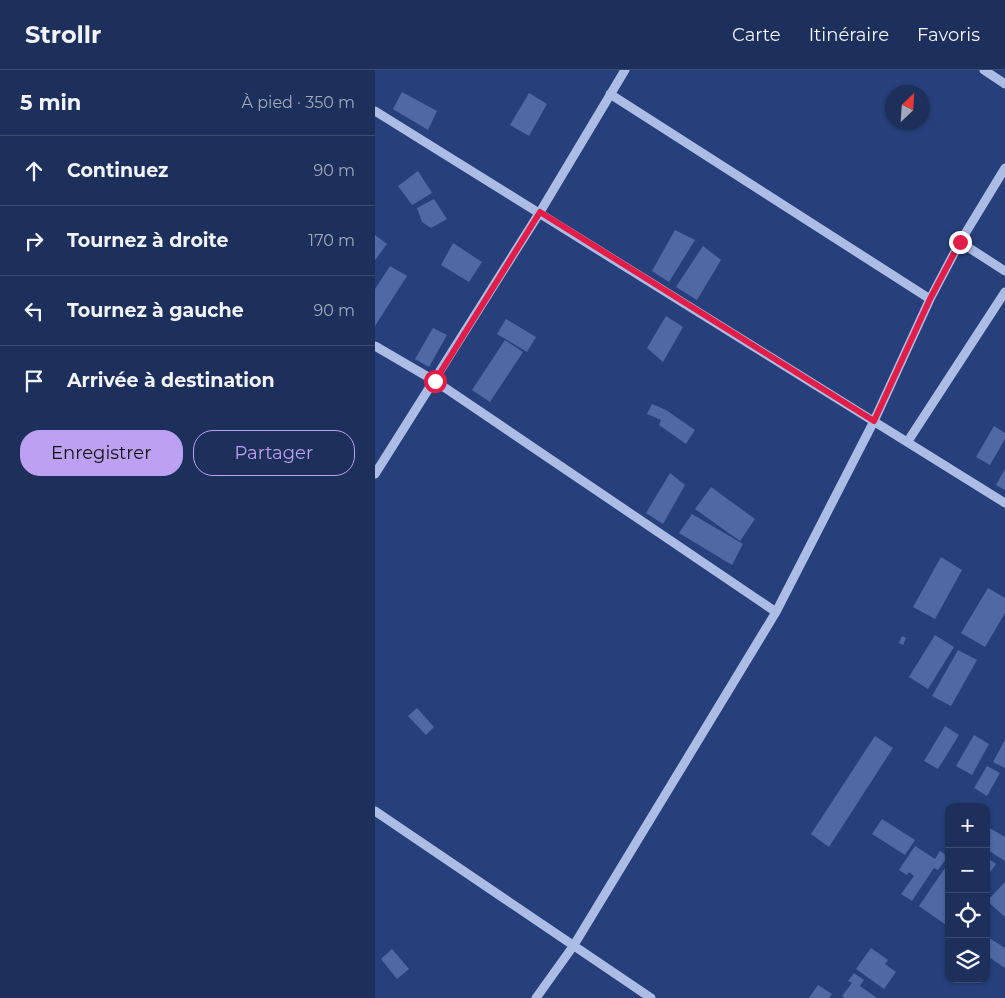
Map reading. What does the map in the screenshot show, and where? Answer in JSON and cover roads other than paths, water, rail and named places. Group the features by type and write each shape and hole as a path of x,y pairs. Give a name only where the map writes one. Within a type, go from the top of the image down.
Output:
{"street":[{"path":"375,474 540,212 625,70"},
{"path":"984,70 1005,84"},
{"path":"610,94 930,299"},
{"path":"375,111 1005,503"},
{"path":"536,998 574,945 776,612 874,421 930,299 960,242 1005,168"},
{"path":"960,242 1005,271"},
{"path":"908,441 1005,292"},
{"path":"375,346 435,381 776,612"},
{"path":"375,811 651,998"}]}
